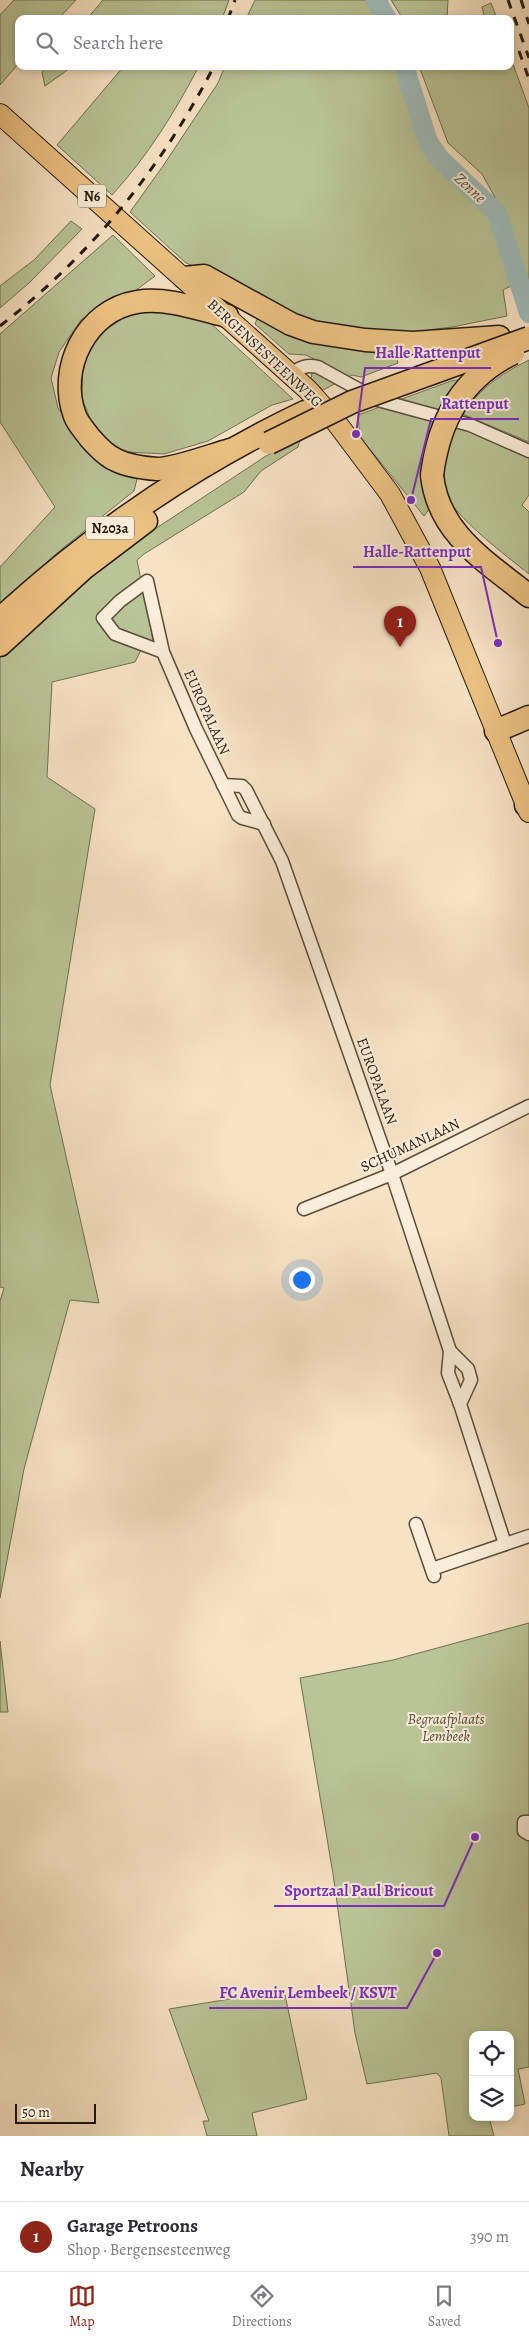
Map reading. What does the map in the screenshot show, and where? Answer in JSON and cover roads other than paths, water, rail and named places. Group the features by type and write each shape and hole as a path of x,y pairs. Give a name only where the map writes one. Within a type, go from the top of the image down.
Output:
{"highway":[{"path":"185,278 204,276 284,320 313,332 365,340 413,343 500,337"},
{"path":"227,316 162,302 137,302 118,307 100,318 87,332 74,355 69,378 70,396 76,416 96,445 115,460 137,467 159,469 230,450"},
{"name":"N203a","path":"0,645 84,568 138,526 226,467 266,437 347,393 529,327"},
{"name":"N203a","path":"0,619 89,542 186,476 230,450 352,402 529,338"},
{"path":"529,345 502,358 476,377 454,404 443,424 436,447 432,475 436,500 449,525 464,543 529,596"},
{"path":"496,731 529,717"}],"main road":[{"name":"BERGENSESTEENWEG","path":"0,114 227,316 290,374 333,418 395,502 430,568 528,805"}],"street":[{"path":"290,374 303,366 311,365 318,367 378,400 470,425 529,452"},
{"name":"EUROPALAAN","path":"163,652 115,634 103,618 120,601 147,581 163,652 196,729 238,815 242,818 264,824"},
{"name":"EUROPALAAN","path":"223,785 242,786 246,790 282,861 392,1174 450,1352 448,1373 452,1389 460,1404 505,1544"},
{"name":"SCHUMANLAAN","path":"304,1210 392,1174 529,1106"},
{"name":"EUROPALAAN","path":"450,1352 468,1369 471,1380 460,1404"},
{"path":"416,1524 433,1573 529,1536"},
{"path":"529,1822 524,1822 524,1832 529,1834"}],"waterway":[{"name":"Zenne","path":"376,0 385,15"},
{"name":"Zenne","path":"405,70 428,142 439,158 497,213 529,313"}],"railway":[{"path":"229,15 235,0"},
{"path":"508,0 513,15"},
{"path":"521,0 529,24"},
{"path":"514,17 529,58"},
{"path":"519,51 529,79"},
{"path":"0,326 64,270 94,240 121,208 171,140 194,104 212,70"}],"place":[{"name":"Halle Rattenput","path":"356,434"},
{"name":"Rattenput","path":"411,500"},
{"name":"Halle-Rattenput","path":"498,643"},
{"name":"Garage Petroons","path":"400,647"},
{"name":"Sportzaal Paul Bricout","path":"475,1837"},
{"name":"FC Avenir Lembeek / KSVT","path":"437,1953"}],"park label":[{"name":"Begraafplaats Lembeek","path":"446,1728"}]}
